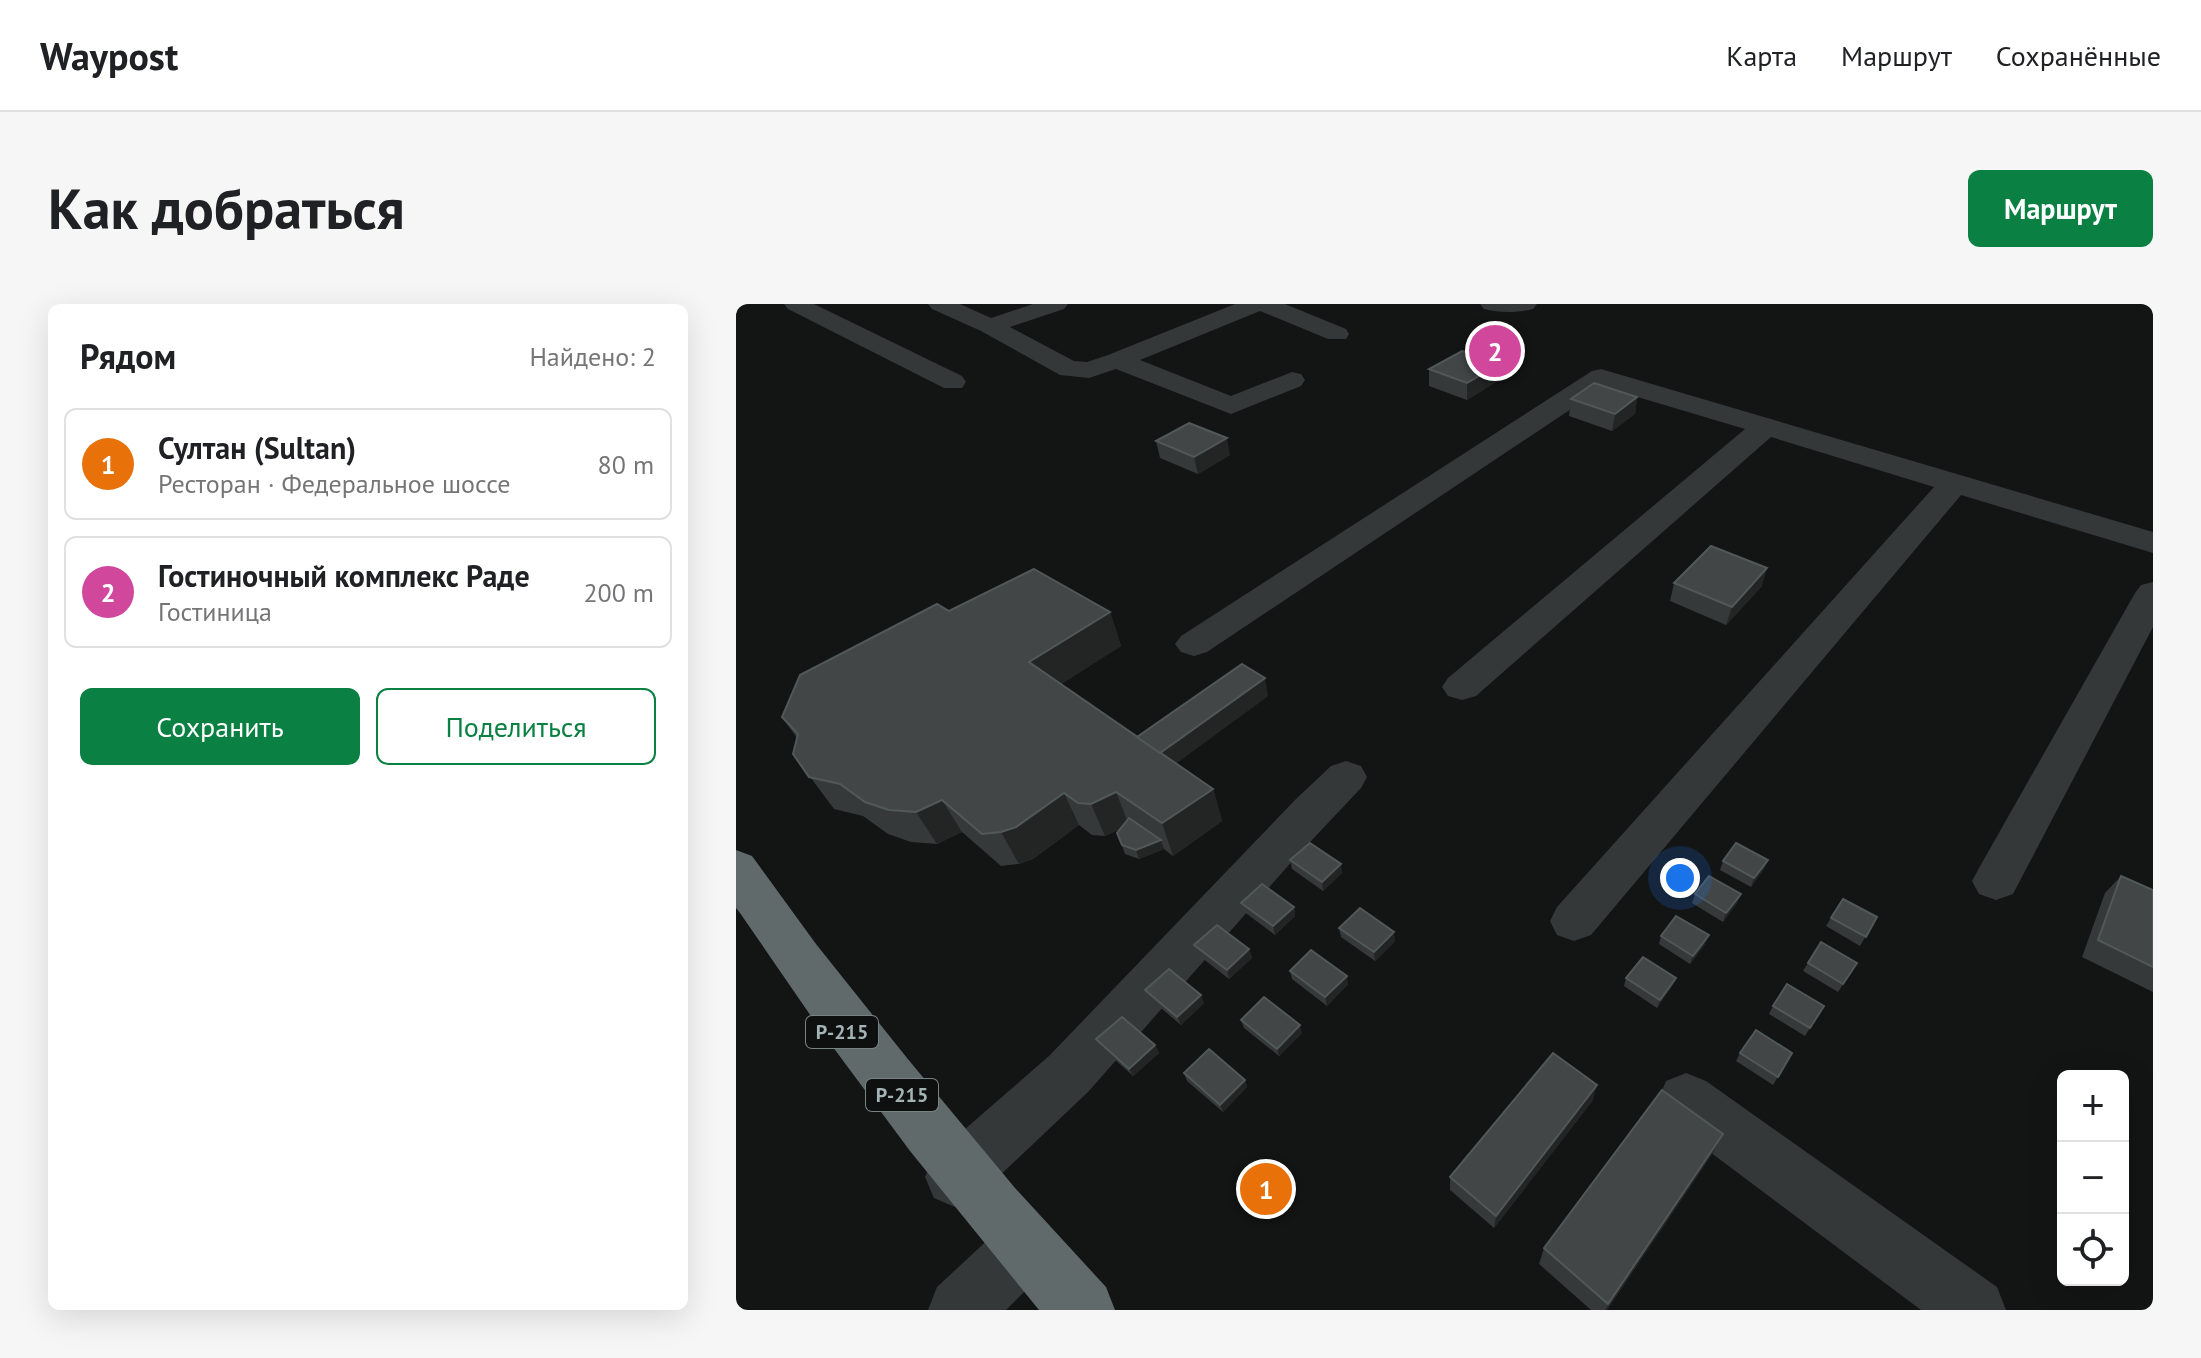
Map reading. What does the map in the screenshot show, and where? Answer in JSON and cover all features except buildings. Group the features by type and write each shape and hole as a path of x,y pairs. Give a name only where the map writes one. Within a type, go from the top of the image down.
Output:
{"highway":[{"name":"P-215","path":"736,869 782,938 958,1174 1083,1310"},
{"name":"Р-215","path":"736,883 785,958 958,1174 1016,1256 1067,1310"}],"street":[{"path":"796,304 953,382"},
{"path":"940,304 990,326 1069,369 1089,370 1256,304"},
{"path":"990,326 1056,304"},
{"path":"1265,304 1337,334"},
{"path":"1492,304 1525,304"},
{"path":"1117,360 1231,406 1292,380"},
{"path":"1194,644 1601,377 2153,543"},
{"path":"1462,687 1764,428"},
{"path":"1574,921 1953,485"},
{"path":"1996,881 2153,593"},
{"path":"958,1174 1030,1113 1082,1060 1298,824 1346,777"},
{"path":"1686,1100 1974,1310"},
{"path":"960,1310 1016,1256"}],"place":[{"name":"Гостиночный комплекс Раде","path":"1495,351"},
{"name":"Султан (Sultan)","path":"1266,1189"}]}
